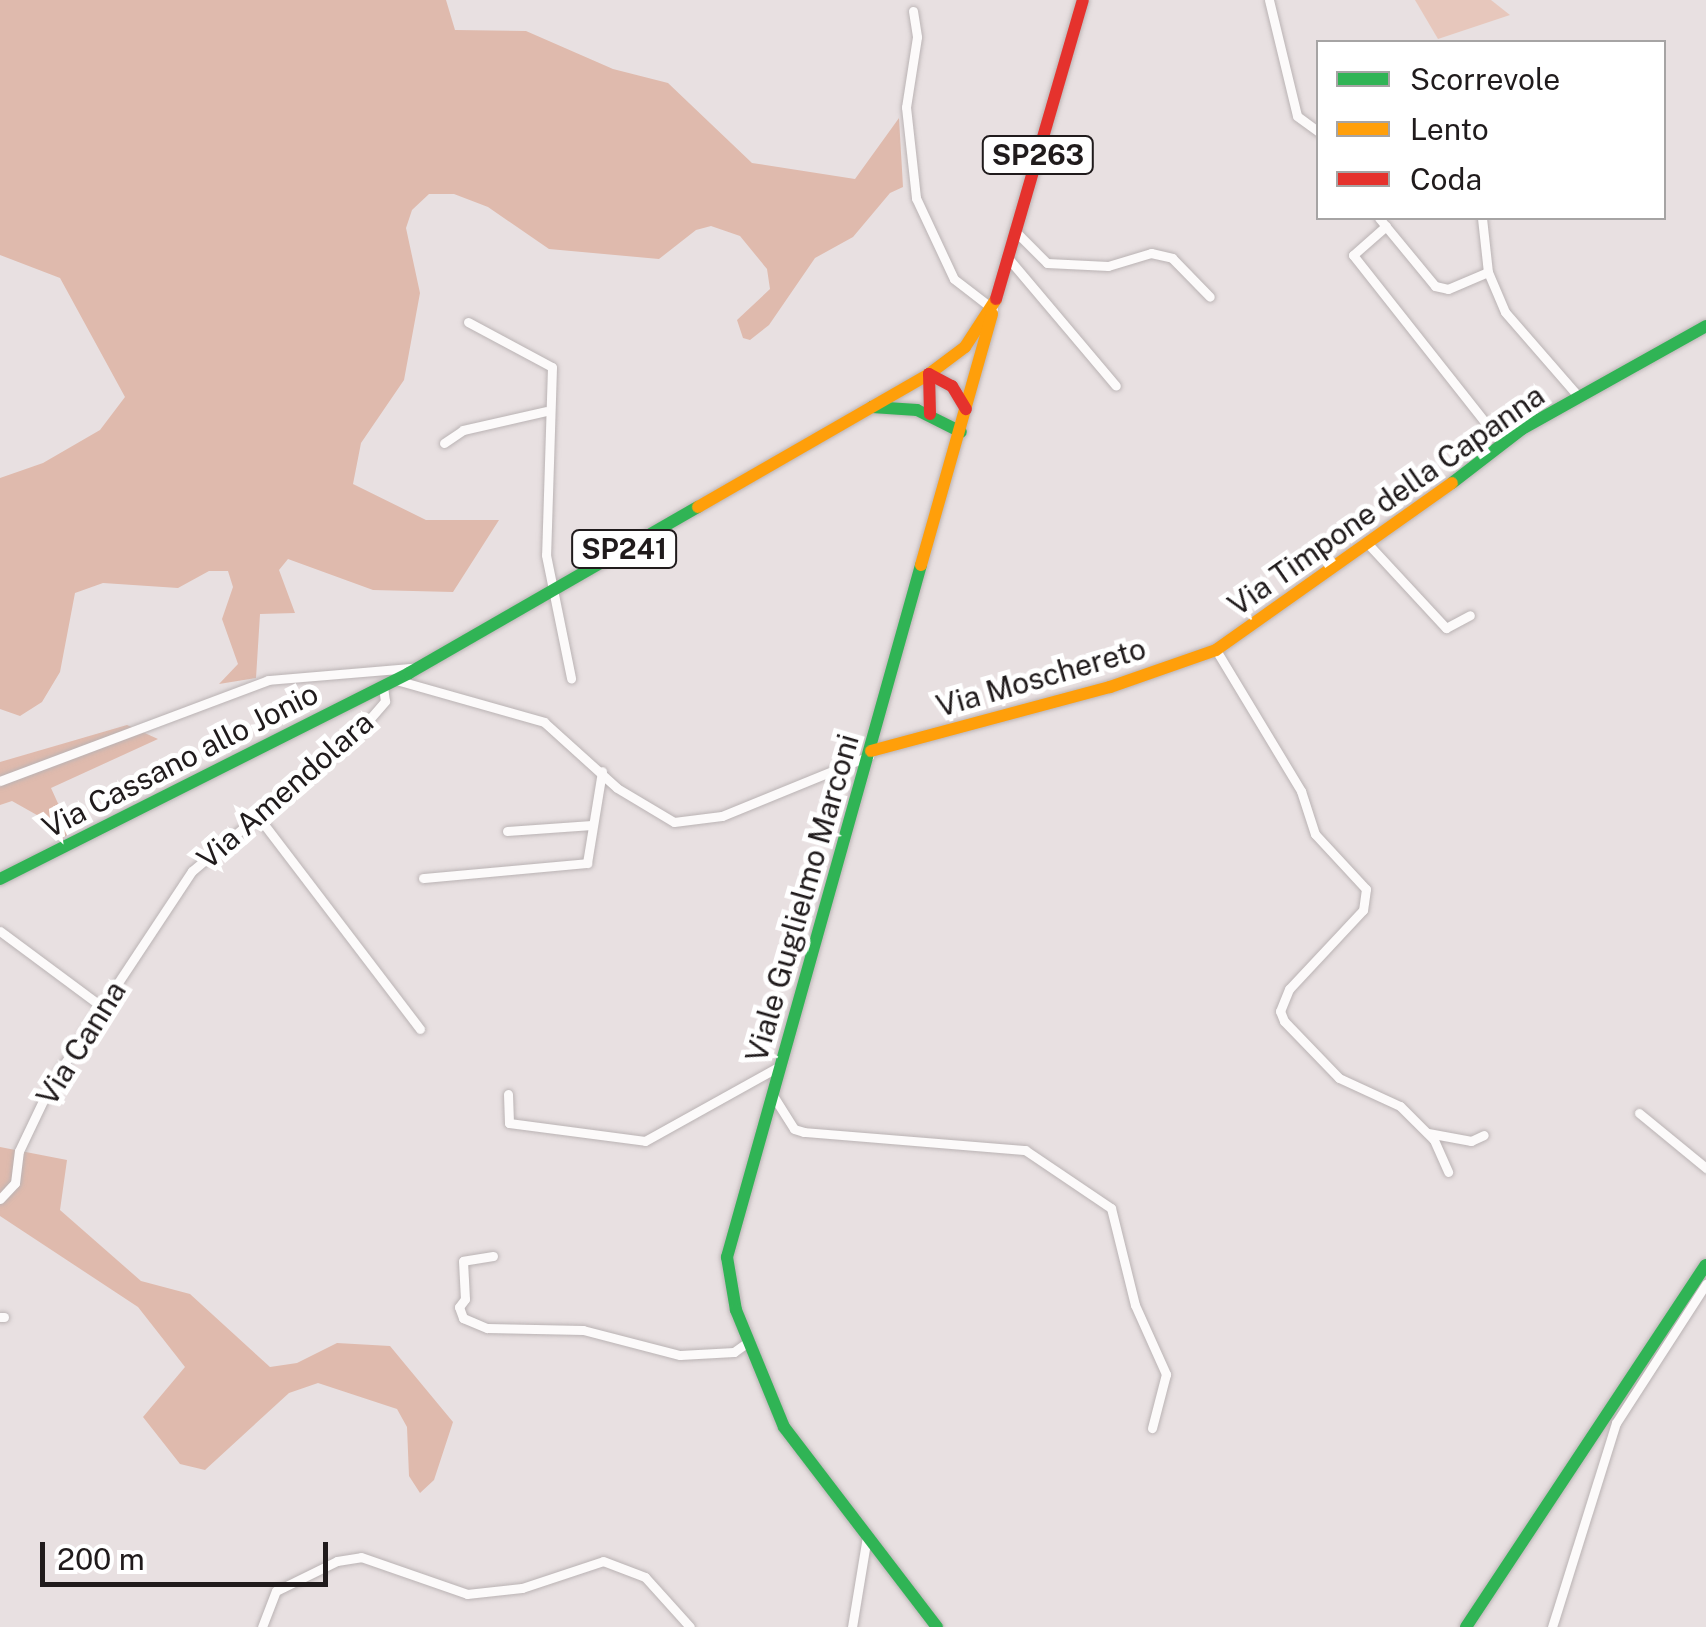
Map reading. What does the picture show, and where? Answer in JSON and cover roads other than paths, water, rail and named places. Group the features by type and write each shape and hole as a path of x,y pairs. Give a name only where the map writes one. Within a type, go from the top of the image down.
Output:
{"main road":[{"name":"SP263","path":"954,431 966,409 1083,0"},
{"name":"SP241","path":"390,683 929,374 965,347 993,309"},
{"name":"Via Timpone della Capanna","path":"1220,648 1370,546 1502,444 1706,326"},
{"path":"930,414 929,374 952,386 966,409"},
{"path":"872,407 896,404 930,414 954,431"},
{"name":"Viale Guglielmo Marconi","path":"748,1341 729,1289 727,1257 950,468 954,431"},
{"name":"Via Moschereto","path":"870,754 1110,686 1220,648"},
{"name":"Via Cassano allo Jonio","path":"0,879 390,683"},
{"path":"1466,1627 1706,1265"},
{"name":"SP263","path":"748,1341 784,1427 937,1627"}],"street":[{"path":"1269,0 1296,116 1316,130"},
{"path":"913,10 917,37 906,107 916,198 951,274 993,309"},
{"path":"1482,220 1488,272 1505,312 1579,397"},
{"path":"1488,272 1448,288 1435,286 1382,222 1353,255 1502,444"},
{"path":"1016,232 1047,263 1108,266 1152,253 1172,258 1210,296"},
{"path":"1008,258 1116,386"},
{"path":"468,322 552,367 546,411 546,556 556,588 571,678"},
{"path":"444,442 463,430 546,411"},
{"path":"1370,546 1446,628 1470,615"},
{"path":"1220,648 1301,791 1314,834 1366,889 1364,910 1312,960 1280,1011 1305,1047 1339,1078 1400,1106 1428,1134 1448,1172"},
{"path":"0,781 268,680 418,668"},
{"path":"390,683 544,722 647,808 674,822 700,821 870,754"},
{"name":"Via Amendolara","path":"176,893 192,872 260,819 361,729 385,700 390,683"},
{"path":"423,878 586,863 602,771"},
{"path":"260,819 420,1028"},
{"path":"506,831 592,825"},
{"name":"Via Canna","path":"0,1198 15,1182 20,1151 50,1084 176,893"},
{"path":"0,931 101,1006"},
{"path":"508,1094 508,1123 644,1141 778,1067"},
{"path":"772,1092 794,1129 804,1132 1024,1150 1114,1212 1115,1242 1166,1374 1152,1428"},
{"path":"1639,1113 1706,1168"},
{"path":"1428,1134 1471,1141 1484,1135"},
{"path":"493,1256 463,1262 465,1300 459,1306 463,1318 487,1328 583,1330 680,1355 734,1352 748,1341"},
{"path":"1552,1627 1616,1424 1706,1284"},
{"path":"852,1627 867,1536"},
{"path":"262,1627 276,1592 337,1561 362,1557 480,1594 522,1588 603,1560 645,1577 690,1627"}]}
